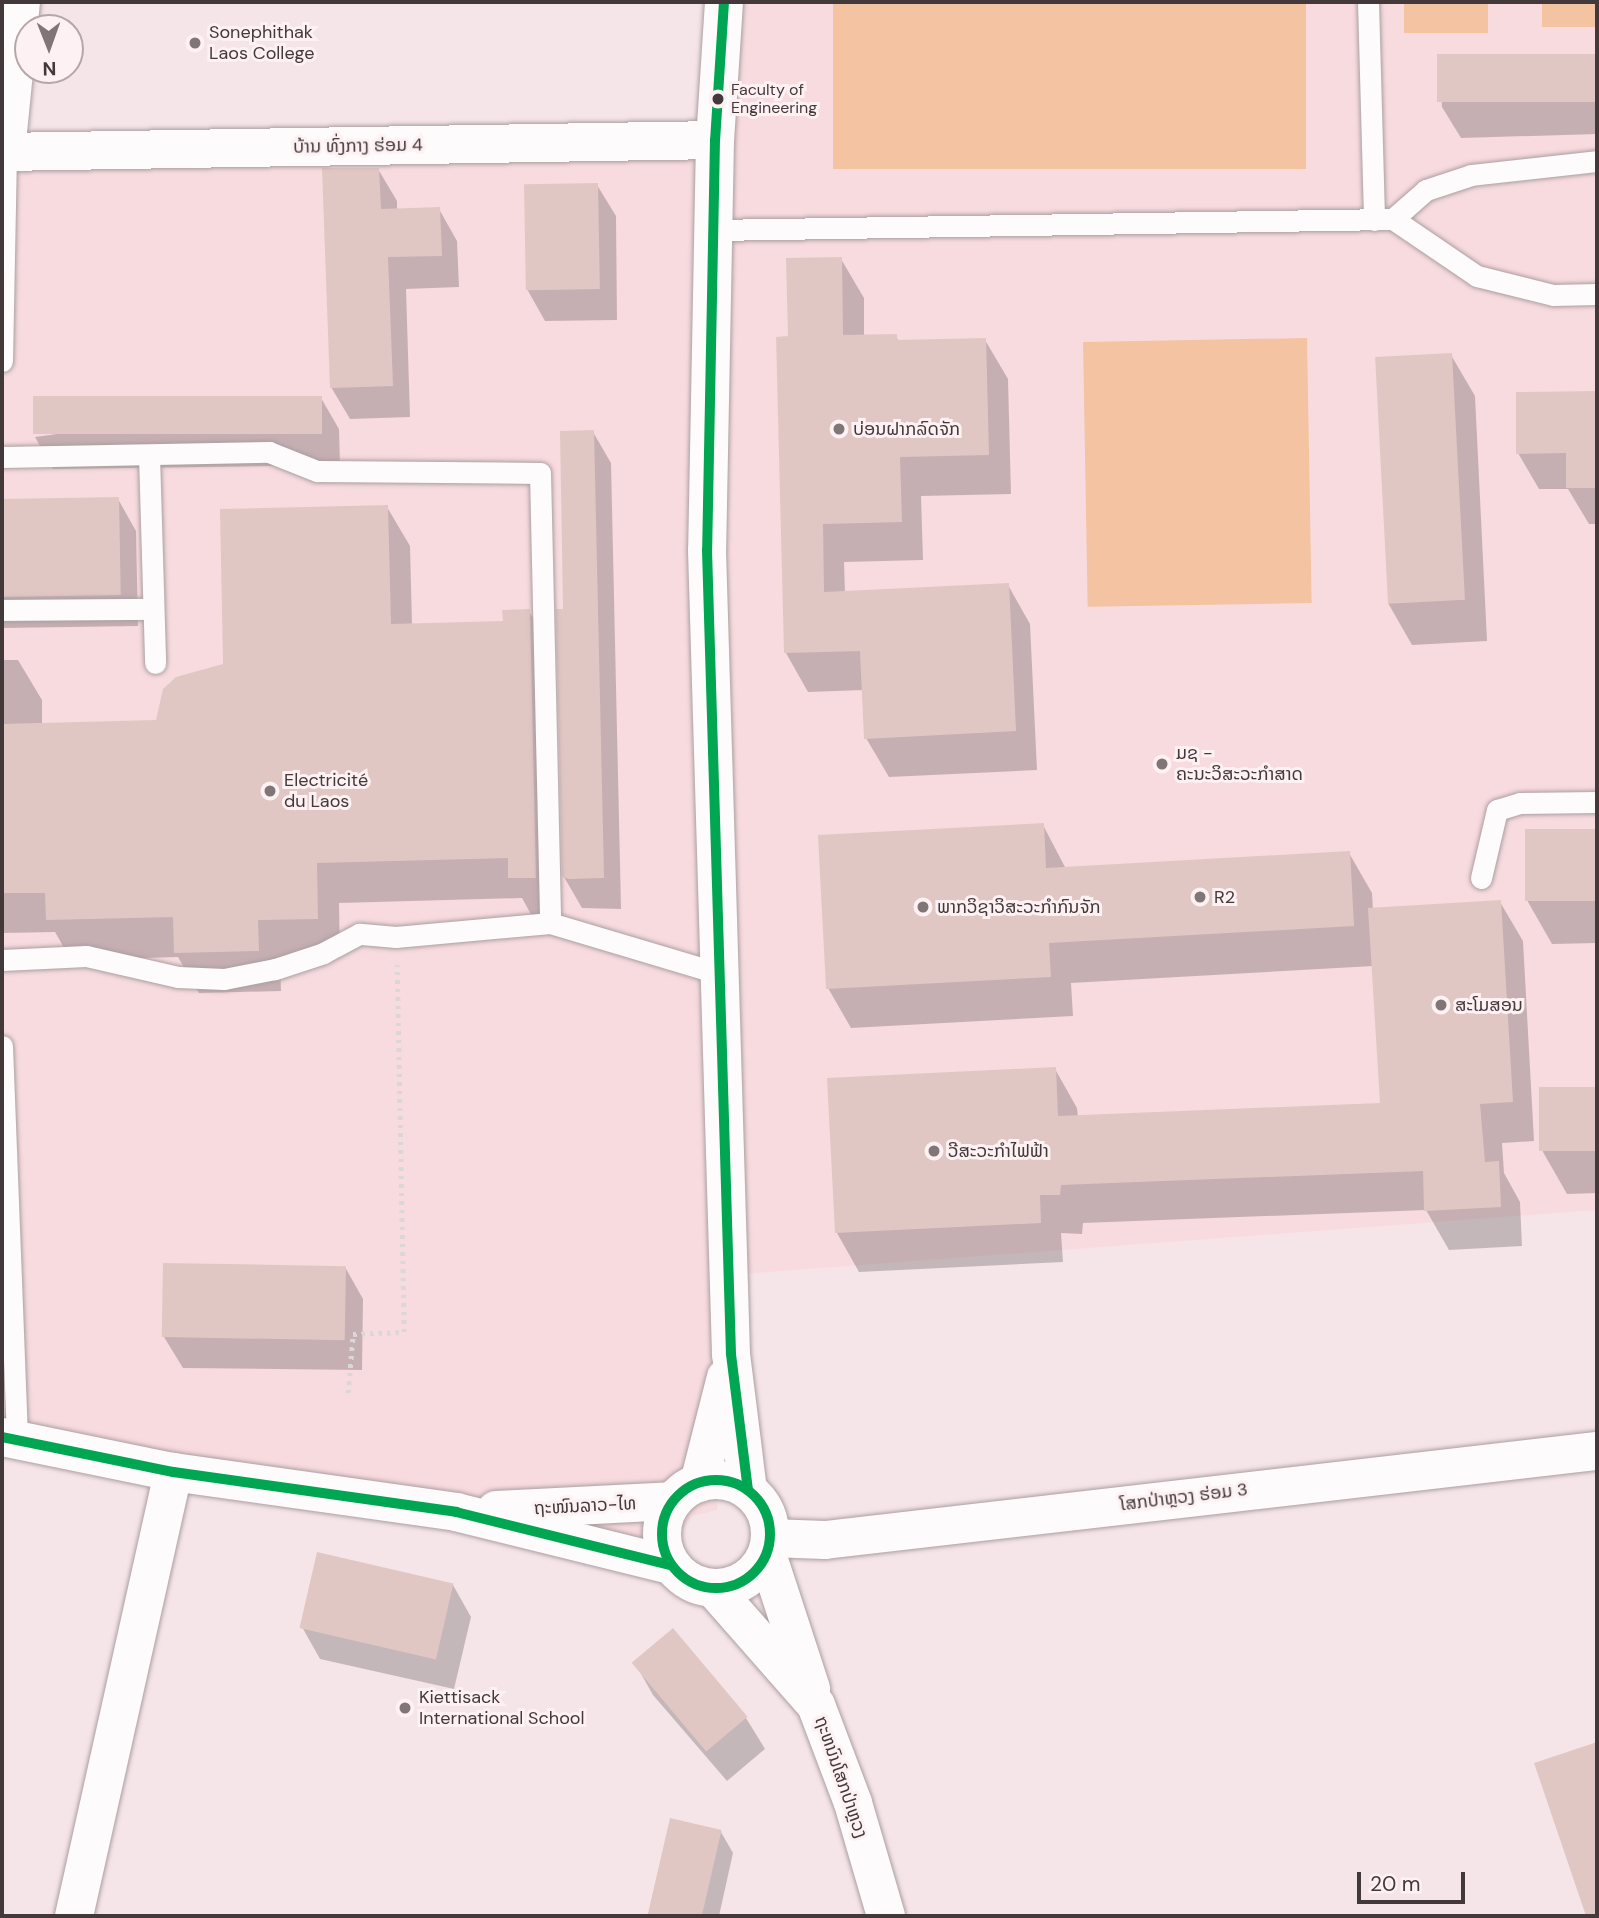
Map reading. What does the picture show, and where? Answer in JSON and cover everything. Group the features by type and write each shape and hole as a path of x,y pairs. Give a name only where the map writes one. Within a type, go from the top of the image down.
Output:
{"street":[{"path":"4,152 21,2"},
{"path":"724,2 715,141 707,550 731,1354 748,1490 769,1520 769,1546 816,1705"},
{"name":"ບ້ານ ທົ່ງກາງ ຮ່ອມ 4","path":"4,152 715,141"},
{"path":"731,1354 686,1492 661,1532 670,1565 682,1577 714,1588 747,1579 769,1546"},
{"name":"ຖະໜົນລາວ-ໄທ","path":"9,1438 173,1472 456,1512 670,1565"},
{"name":"ໂສກປ່າຫຼວງ ຮ່ອມ 3","path":"769,1546 1597,1451"},
{"path":"74,1916 173,1472"},
{"path":"686,1492 731,1482 748,1490"},
{"name":"ຖະໜົນລາວ-ໄທ","path":"456,1512 686,1492"},
{"name":"ຖະຫນົນໂສກປ່າຫຼວງ","path":"714,1588 816,1705 852,1803 886,1916"}],"lane":[{"path":"1368,2 1384,220"},
{"path":"2,361 4,152"},
{"path":"1384,220 1426,190 1471,175 1597,161"},
{"path":"713,230 1384,220 1476,276 1553,295 1597,294"},
{"path":"2,457 269,452 317,471 540,473 550,923"},
{"path":"149,455 155,663"},
{"path":"2,610 153,609"},
{"path":"1481,878 1497,810 1520,803 1597,802"},
{"path":"2,960 86,956 178,977 224,979 299,961 359,934 396,937 550,923 721,974"},
{"path":"2,1046 9,1438"}],"path":[{"path":"348,1393 353,1334 404,1332 396,937"}],"shaded area":[{"name":"ມຊ - ຄະນະວິສະວະກຳສາດ","path":"739,2 1597,2 1597,1210 741,1274 721,543 726,258"},
{"path":"833,2 1306,2 1306,169 833,169"},
{"path":"1404,2 1488,2 1488,33 1404,33"},
{"path":"1542,2 1597,2 1597,27 1542,27"},
{"name":"Electricité du Laos","path":"702,154 721,1286 717,1510 692,1516 671,1548 2,1427 2,165"},
{"path":"1307,338 1312,603 1088,607 1083,342"}],"building":[{"path":"1437,54 1597,54 1597,102 1437,102"},
{"path":"322,168 379,168 381,209 440,207 442,256 388,257 393,386 330,388"},
{"path":"598,183 600,289 526,290 524,184"},
{"path":"842,257 843,335 897,334 897,340 986,338 989,455 900,457 902,522 823,524 824,592 1009,583 1016,731 864,739 860,651 784,653 776,337 788,336 786,258"},
{"path":"1452,353 1465,600 1388,604 1375,357"},
{"path":"1597,391 1597,488 1566,488 1566,453 1516,454 1516,392"},
{"path":"33,396 322,396 322,434 33,434"},
{"path":"594,430 604,878 569,879 562,877 556,609 563,609 560,431"},
{"path":"119,497 121,595 4,597 2,499"},
{"name":"Electricité du Laos","path":"388,505 391,624 503,621 502,610 530,609 536,878 508,878 508,858 317,863 318,919 258,920 259,951 174,953 173,917 46,920 45,893 2,893 2,724 156,720 163,689 176,677 223,664 220,509"},
{"path":"1044,823 1046,868 1350,851 1354,926 1049,943 1051,977 826,989 818,835"},
{"path":"1525,829 1597,829 1597,901 1525,901"},
{"path":"1501,900 1513,1102 1480,1104 1485,1162 1499,1161 1501,1207 1424,1211 1423,1171 1061,1185 1060,1195 1040,1195 1041,1223 835,1233 827,1078 1056,1067 1058,1116 1380,1103 1368,908"},
{"path":"1539,1087 1597,1087 1597,1151 1539,1151"},
{"path":"163,1263 346,1266 345,1340 162,1337"},
{"path":"317,1552 453,1583 436,1659 299,1628"},
{"path":"673,1628 748,1717 706,1752 632,1663"},
{"path":"1597,1742 1597,1916 1586,1916 1534,1763"},
{"path":"670,1818 722,1830 702,1916 648,1915"}],"transit line":[{"path":"724,2 715,140 707,550 731,1354 748,1490"},
{"path":"2,1437 173,1472 456,1512 670,1565"},
{"path":"716,1480 737,1484 754,1496 766,1513 770,1534 766,1555 754,1572 737,1584 716,1588 695,1584 678,1572 666,1555 662,1534 666,1513 678,1496 695,1484 716,1480"}],"place":[{"name":"Sonephithak Laos College","path":"195,43"},
{"name":"Faculty of Engineering","path":"718,99"},
{"name":"ບ່ອນຝາກລົດຈັກ","path":"839,429"},
{"name":"ມຊ - ຄະນະວິສະວະກຳສາດ","path":"1162,764"},
{"name":"Electricité du Laos","path":"270,791"},
{"name":"R2","path":"1200,897"},
{"name":"ພາກວິຊາວິສະວະກຳກົນຈັກ","path":"923,907"},
{"name":"ສະໂມສອນ","path":"1441,1005"},
{"name":"ວີສະວະກຳໄຟຟ້າ","path":"934,1151"},
{"name":"Kiettisack International School","path":"405,1708"}]}
